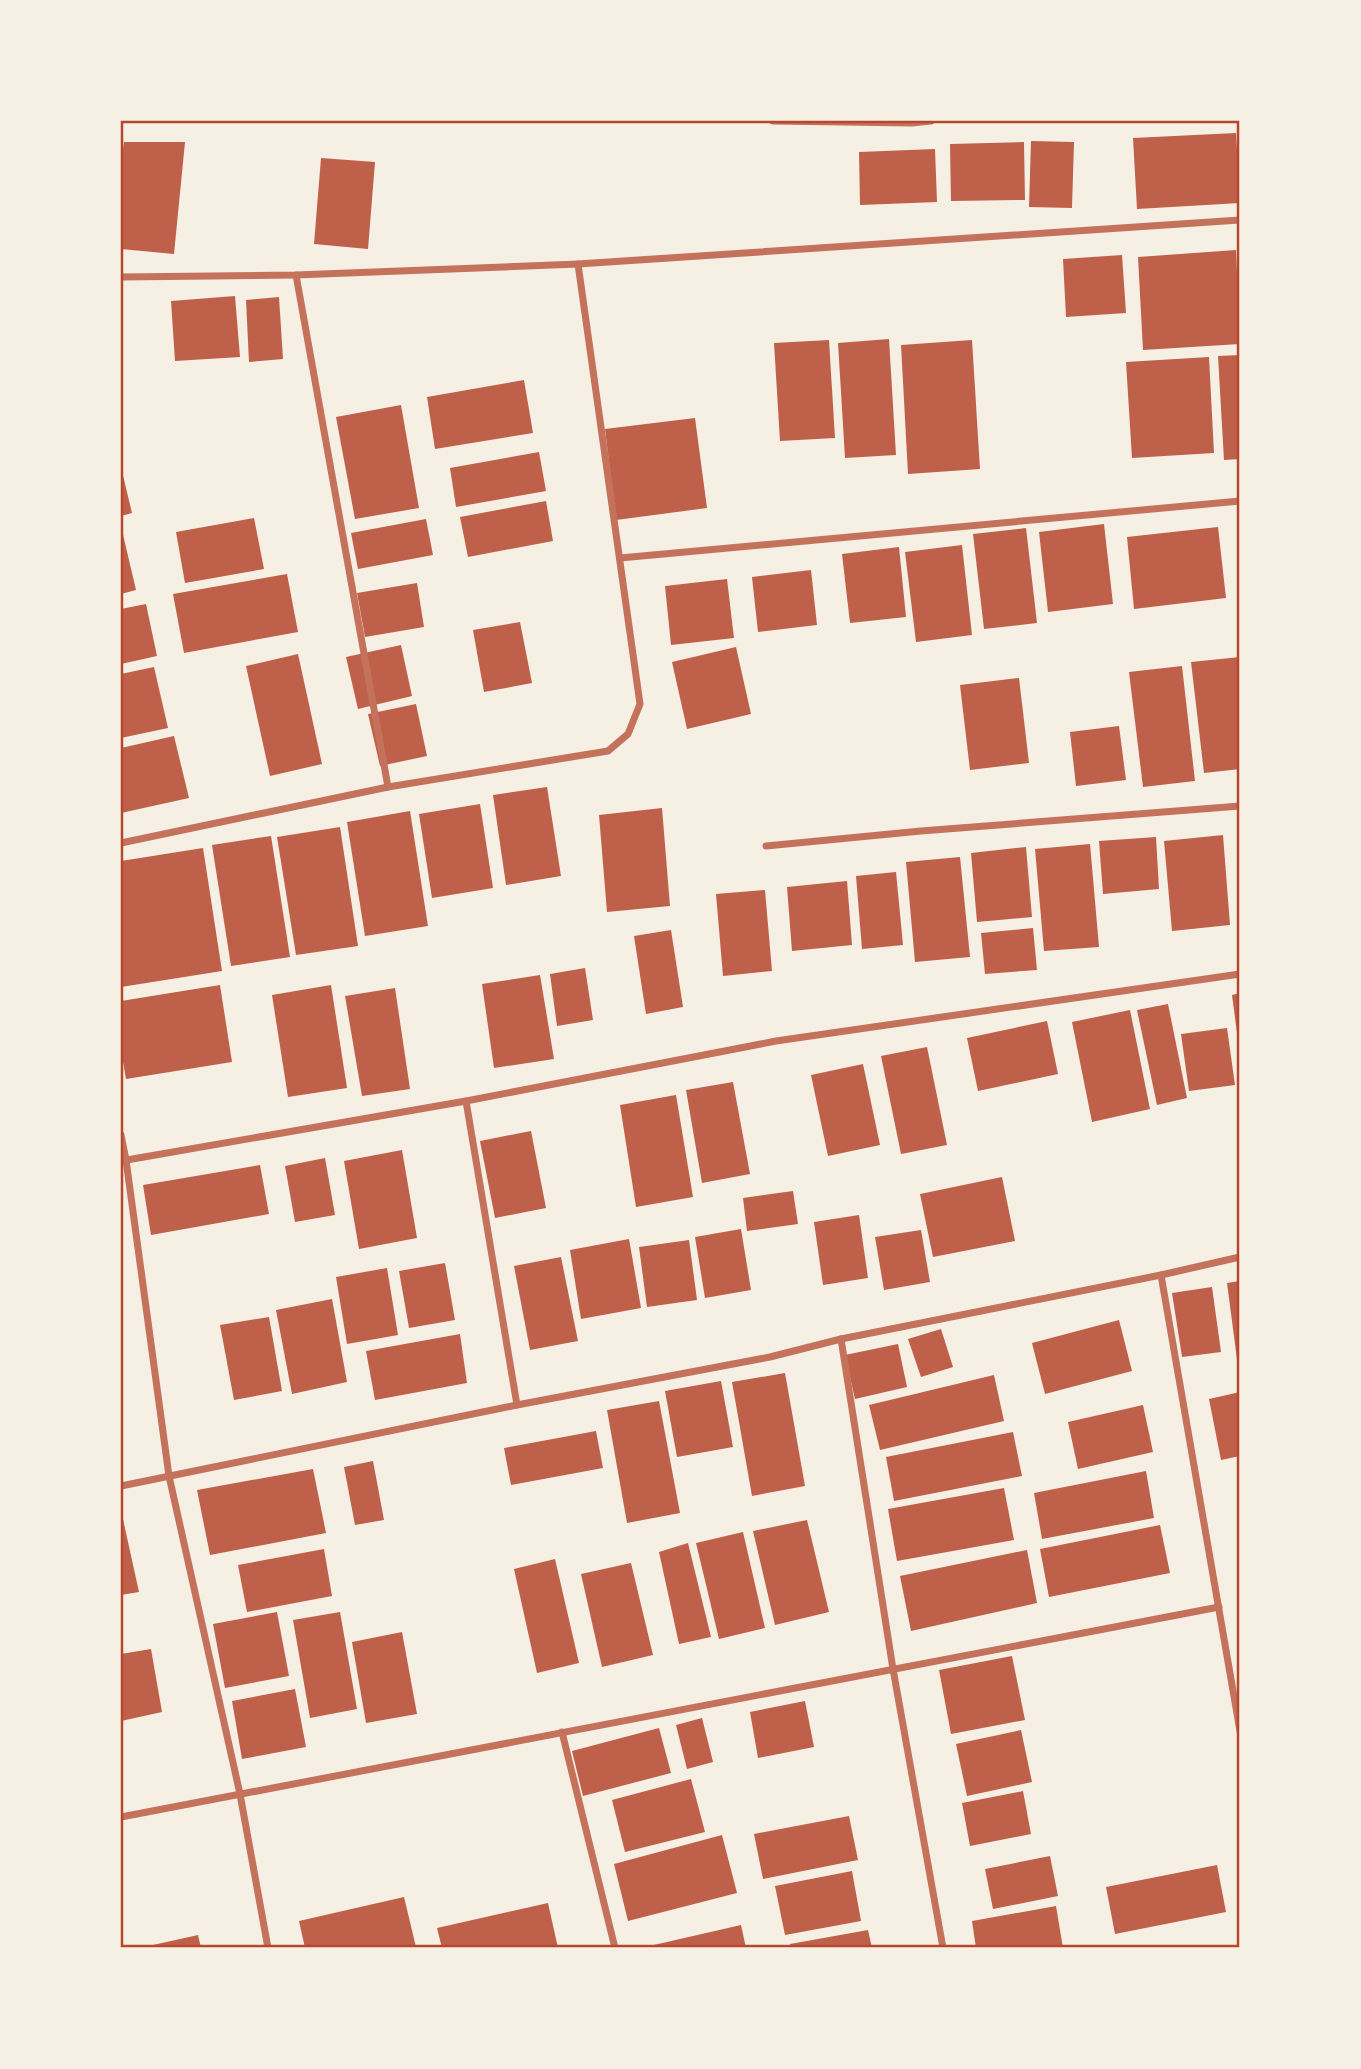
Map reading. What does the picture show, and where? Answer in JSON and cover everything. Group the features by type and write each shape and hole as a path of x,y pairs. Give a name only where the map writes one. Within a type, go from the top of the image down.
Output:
{"street":[{"path":"773,121 931,121"},
{"path":"121,278 296,275 578,264 1240,220"},
{"path":"121,842 388,787 608,751 628,734 640,704 578,264"},
{"path":"296,275 388,787"},
{"path":"620,558 1240,501"},
{"path":"766,846 1240,806"},
{"path":"123,1161 466,1101 776,1041 1240,974"},
{"path":"466,1101 517,1405"},
{"path":"121,1135 169,1476 240,1794 268,1948"},
{"path":"121,1486 517,1405 770,1357 841,1339 1161,1275 1240,1256"},
{"path":"1161,1275 1240,1731"},
{"path":"841,1339 892,1669 943,1948"},
{"path":"121,1817 1219,1607"},
{"path":"562,1732 615,1948"}],"building":[{"path":"1236,133 1240,203 1137,209 1133,138"},
{"path":"1031,141 1074,142 1072,208 1029,207"},
{"path":"124,142 185,142 174,254 121,249 121,163"},
{"path":"1024,142 1025,200 951,201 950,144"},
{"path":"935,149 937,202 860,205 859,152"},
{"path":"321,158 375,162 368,249 314,244"},
{"path":"1236,250 1240,344 1143,350 1138,257"},
{"path":"1122,255 1126,313 1066,317 1063,259"},
{"path":"235,296 240,357 175,361 171,301"},
{"path":"279,297 283,359 249,362 246,300"},
{"path":"889,339 896,455 845,458 838,343"},
{"path":"829,340 835,438 780,441 774,343"},
{"path":"972,340 980,469 908,474 901,345"},
{"path":"1240,355 1240,459 1224,460 1218,356"},
{"path":"1209,357 1214,453 1132,458 1126,362"},
{"path":"524,380 533,433 435,449 427,397"},
{"path":"401,405 419,508 355,519 336,417"},
{"path":"695,418 707,508 616,520 605,429"},
{"path":"539,452 546,491 456,507 450,468"},
{"path":"121,467 132,513 121,516"},
{"path":"546,501 553,541 468,557 460,517"},
{"path":"254,518 264,569 185,583 176,532"},
{"path":"426,519 433,555 358,569 351,533"},
{"path":"1104,524 1113,604 1048,612 1039,532"},
{"path":"121,526 136,590 121,594"},
{"path":"1218,527 1226,598 1134,609 1127,537"},
{"path":"1026,528 1037,623 984,629 973,534"},
{"path":"962,545 972,635 916,642 905,552"},
{"path":"899,547 906,617 850,623 842,554"},
{"path":"811,570 817,625 758,632 752,577"},
{"path":"287,574 298,632 184,653 173,594"},
{"path":"727,579 734,638 671,645 665,586"},
{"path":"417,583 424,627 365,637 357,593"},
{"path":"146,604 157,656 121,664 121,609"},
{"path":"520,622 532,683 484,692 473,630"},
{"path":"401,645 412,696 358,709 346,657"},
{"path":"736,647 751,714 687,729 672,662"},
{"path":"298,654 322,764 270,776 246,666"},
{"path":"1240,657 1240,769 1204,773 1191,662"},
{"path":"1182,666 1195,781 1143,787 1129,672"},
{"path":"154,667 168,728 121,738 121,674"},
{"path":"1019,678 1029,763 970,770 960,685"},
{"path":"416,704 427,756 380,766 368,714"},
{"path":"1119,726 1126,780 1076,786 1070,732"},
{"path":"174,736 189,798 121,813 121,748"},
{"path":"547,787 561,876 506,885 493,795"},
{"path":"480,804 493,888 432,898 419,814"},
{"path":"662,808 670,906 607,912 599,815"},
{"path":"410,811 428,926 365,936 347,822"},
{"path":"340,827 358,946 296,955 277,837"},
{"path":"1223,835 1230,925 1172,931 1164,841"},
{"path":"271,836 290,957 231,966 212,845"},
{"path":"1156,837 1159,889 1103,894 1099,841"},
{"path":"1090,844 1099,947 1044,951 1035,849"},
{"path":"1026,847 1032,917 977,922 971,853"},
{"path":"203,848 222,971 121,987 121,861"},
{"path":"960,857 970,957 915,962 906,862"},
{"path":"896,872 903,945 862,949 856,876"},
{"path":"847,881 852,945 792,951 787,887"},
{"path":"765,890 772,971 723,976 716,894"},
{"path":"1033,928 1037,970 985,974 981,933"},
{"path":"671,930 683,1007 646,1014 634,936"},
{"path":"585,968 593,1020 557,1026 550,974"},
{"path":"540,975 554,1059 494,1068 482,984"},
{"path":"220,985 232,1062 126,1079 121,1050 121,1001"},
{"path":"331,985 347,1088 288,1097 272,995"},
{"path":"395,988 410,1089 362,1096 345,996"},
{"path":"1240,993 1240,1048 1239,1048 1232,995"},
{"path":"1168,1004 1187,1098 1157,1105 1137,1010"},
{"path":"1130,1010 1150,1109 1092,1122 1072,1022"},
{"path":"1047,1021 1058,1074 978,1091 967,1038"},
{"path":"1227,1028 1235,1085 1189,1091 1181,1034"},
{"path":"927,1047 947,1145 901,1154 881,1056"},
{"path":"863,1064 880,1145 828,1156 811,1075"},
{"path":"733,1082 750,1174 702,1183 686,1090"},
{"path":"676,1095 693,1197 636,1207 620,1105"},
{"path":"531,1131 546,1208 495,1218 480,1141"},
{"path":"402,1150 417,1238 359,1249 344,1161"},
{"path":"325,1158 335,1215 295,1222 285,1166"},
{"path":"260,1165 269,1214 151,1235 143,1185"},
{"path":"1002,1177 1015,1241 933,1257 920,1194"},
{"path":"793,1191 798,1224 747,1231 743,1198"},
{"path":"859,1215 868,1278 823,1285 814,1222"},
{"path":"741,1229 751,1290 705,1298 695,1237"},
{"path":"921,1230 930,1282 884,1290 875,1237"},
{"path":"629,1239 641,1308 581,1319 570,1250"},
{"path":"689,1240 697,1300 647,1307 639,1247"},
{"path":"561,1257 578,1341 530,1350 514,1266"},
{"path":"445,1263 455,1320 409,1328 399,1271"},
{"path":"387,1268 398,1335 347,1344 336,1277"},
{"path":"1240,1281 1240,1366 1238,1367 1227,1283"},
{"path":"1212,1287 1221,1352 1182,1357 1172,1293"},
{"path":"332,1299 347,1382 292,1394 276,1310"},
{"path":"269,1317 282,1391 234,1400 220,1325"},
{"path":"1119,1320 1132,1371 1045,1394 1032,1343"},
{"path":"941,1329 953,1367 921,1377 908,1339"},
{"path":"460,1334 467,1383 375,1400 366,1351"},
{"path":"898,1344 907,1387 855,1399 845,1355"},
{"path":"785,1373 805,1486 752,1496 732,1382"},
{"path":"994,1375 1004,1421 880,1450 869,1405"},
{"path":"721,1381 733,1447 677,1457 665,1391"},
{"path":"1240,1392 1240,1456 1221,1460 1209,1399"},
{"path":"659,1401 680,1513 627,1523 607,1410"},
{"path":"1143,1405 1153,1452 1078,1469 1068,1422"},
{"path":"596,1431 603,1468 511,1485 504,1448"},
{"path":"1013,1432 1022,1476 894,1501 886,1457"},
{"path":"373,1461 384,1520 355,1525 344,1467"},
{"path":"313,1469 326,1533 210,1555 197,1490"},
{"path":"1146,1471 1154,1518 1042,1539 1034,1493"},
{"path":"1004,1488 1014,1540 897,1561 888,1509"},
{"path":"121,1510 139,1592 121,1595"},
{"path":"807,1520 829,1612 775,1625 753,1531"},
{"path":"1160,1525 1170,1573 1049,1597 1040,1549"},
{"path":"743,1532 765,1628 719,1639 696,1543"},
{"path":"688,1543 711,1637 679,1644 659,1552"},
{"path":"324,1549 332,1596 247,1612 238,1565"},
{"path":"1027,1550 1037,1603 911,1631 900,1576"},
{"path":"555,1559 579,1663 537,1673 514,1569"},
{"path":"631,1563 653,1655 602,1667 581,1574"},
{"path":"277,1612 289,1676 225,1688 213,1624"},
{"path":"340,1612 357,1709 310,1718 293,1620"},
{"path":"402,1632 417,1714 366,1723 352,1642"},
{"path":"151,1649 162,1712 121,1721 121,1654"},
{"path":"1012,1656 1025,1720 951,1734 939,1670"},
{"path":"295,1689 306,1747 242,1759 232,1701"},
{"path":"805,1701 814,1747 758,1758 750,1712"},
{"path":"702,1718 713,1762 687,1769 676,1725"},
{"path":"659,1728 671,1773 583,1796 572,1751"},
{"path":"1021,1730 1032,1782 967,1796 956,1744"},
{"path":"691,1779 705,1832 625,1852 612,1800"},
{"path":"1023,1791 1031,1834 970,1846 962,1803"},
{"path":"849,1816 858,1860 763,1879 754,1834"},
{"path":"722,1835 737,1893 628,1921 614,1864"},
{"path":"1050,1856 1058,1896 993,1909 985,1869"},
{"path":"1217,1865 1226,1912 1115,1934 1106,1887"},
{"path":"852,1871 861,1921 785,1935 775,1886"},
{"path":"404,1897 416,1947 305,1948 299,1921"},
{"path":"548,1903 558,1948 442,1948 437,1928"},
{"path":"1056,1906 1063,1948 976,1948 972,1921"},
{"path":"741,1925 746,1948 645,1948 645,1947"},
{"path":"868,1930 872,1948 791,1948 790,1944"},
{"path":"198,1935 201,1948 144,1948 144,1947"}]}
